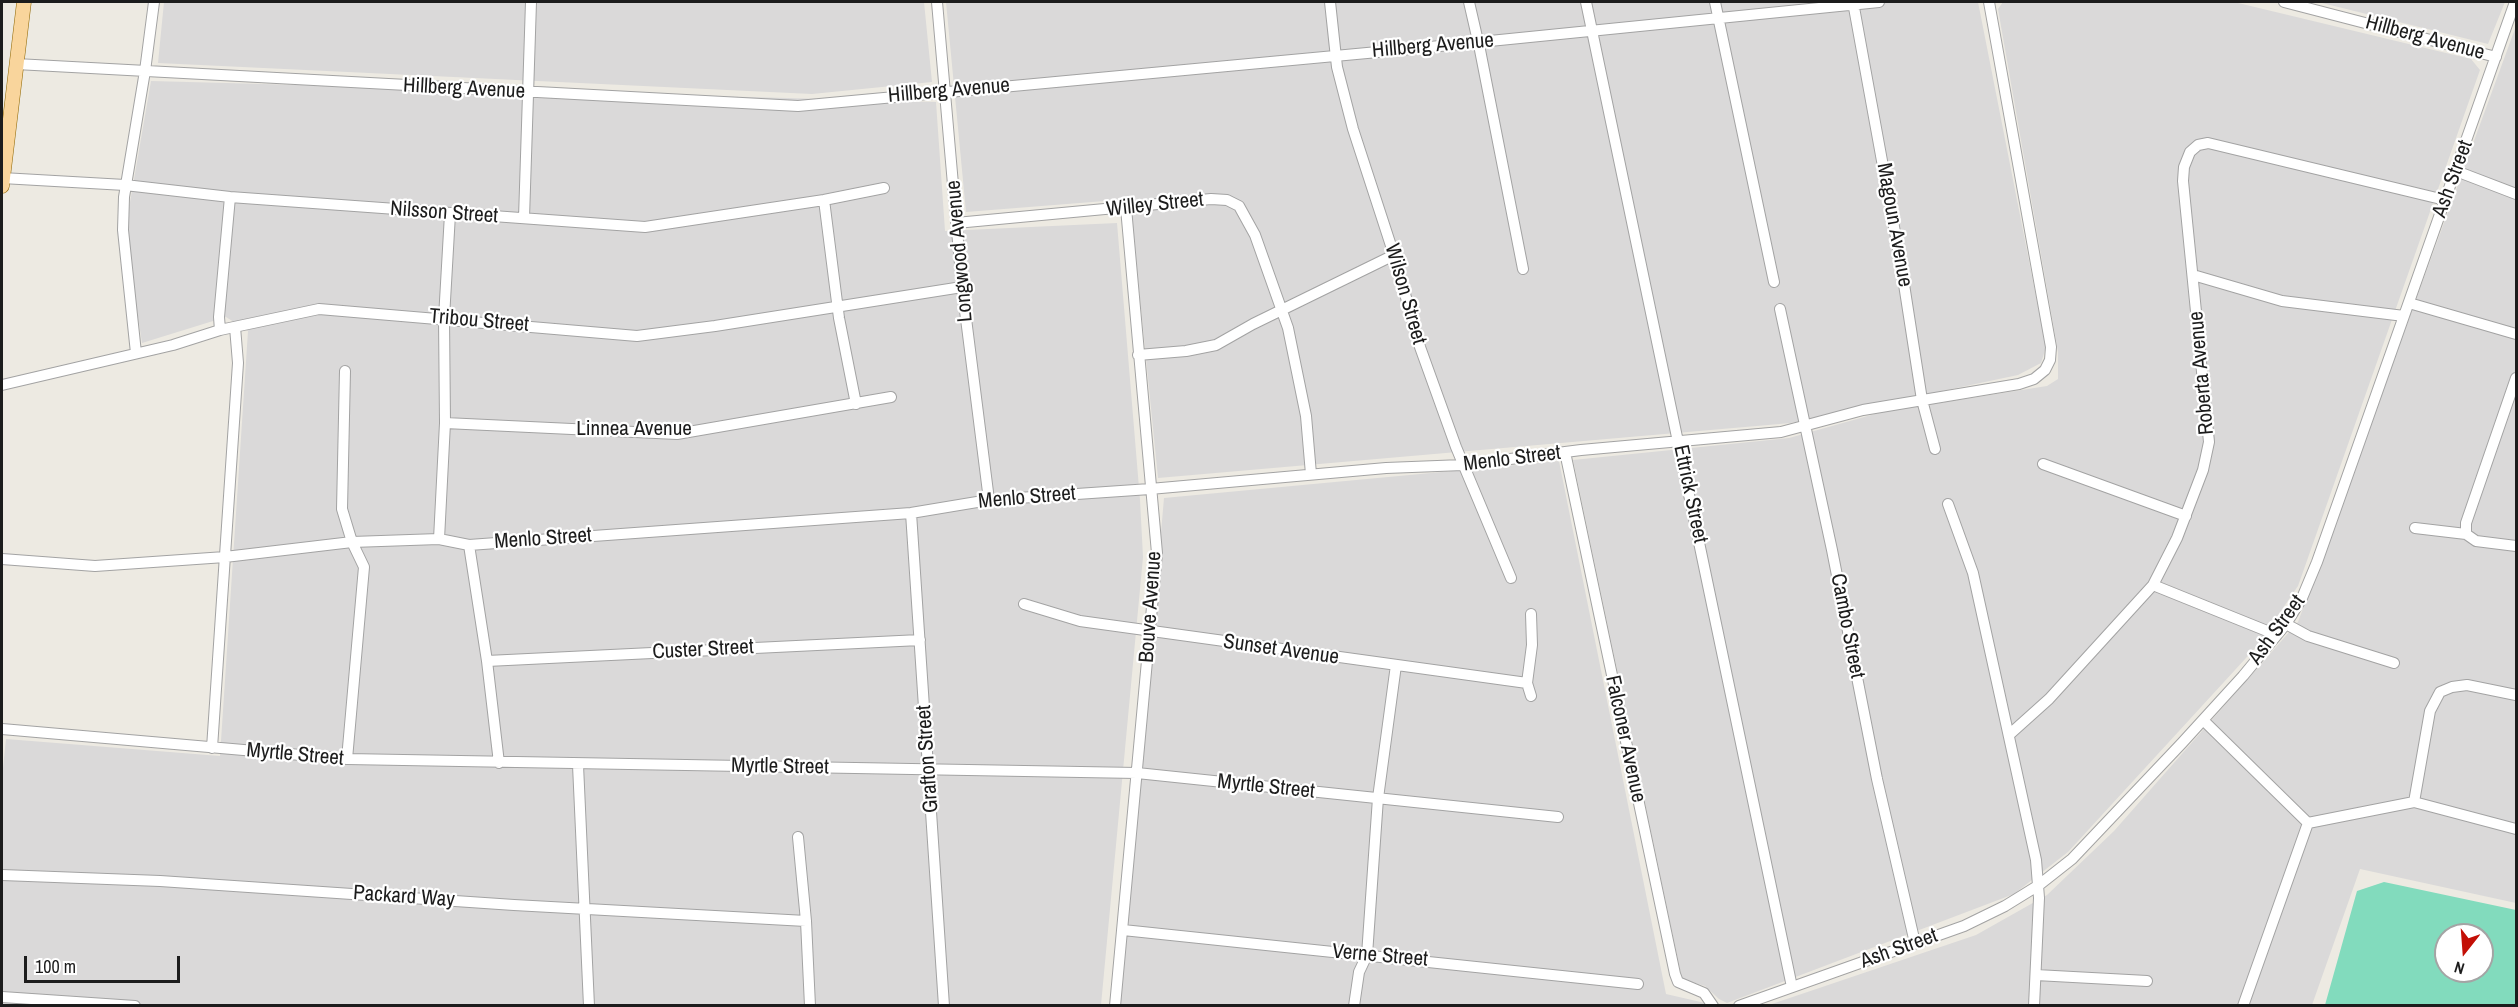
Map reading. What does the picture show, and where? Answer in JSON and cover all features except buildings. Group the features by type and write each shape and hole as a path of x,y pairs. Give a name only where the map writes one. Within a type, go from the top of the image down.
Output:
{"main road":[{"path":"2,181 24,2"}],"street":[{"path":"136,353 123,231 125,185 145,71 154,2"},
{"path":"524,218 530,93 531,2"},
{"name":"Longwood Avenue","path":"937,2 962,287 989,500"},
{"name":"Wilson Street","path":"1330,2 1335,55 1353,129 1394,255 1427,369 1463,465 1511,578"},
{"path":"1469,2 1523,269"},
{"name":"Ettrick Street","path":"1586,2 1792,987"},
{"path":"1715,2 1774,282"},
{"name":"Hillberg Avenue","path":"16,64 798,106 1879,2"},
{"name":"Menlo Street","path":"2,559 95,566 225,557 352,542 439,539 469,545 911,513 989,500 1150,489 1386,468 1463,465 1565,452 1679,442 1804,427 1863,410 2003,388 2034,379 2045,370 2051,356 2050,332 2033,255 1989,2"},
{"name":"Hillberg Avenue","path":"2284,2 2496,57"},
{"name":"Ash Street","path":"1738,1005 1988,915 2039,885 2072,859 2203,720 2286,624 2302,598 2318,562 2516,2"},
{"name":"Magoun Avenue","path":"1853,3 1888,187 1923,400 1935,448"},
{"name":"Roberta Avenue","path":"2010,734 2049,699 2153,585 2172,550 2203,470 2210,432 2183,181 2184,167 2190,152 2198,145 2208,143 2445,200"},
{"path":"2456,171 2517,194"},
{"name":"Nilsson Street","path":"2,181 125,185 450,214 645,227 824,200 884,188"},
{"path":"220,330 219,317 230,196"},
{"name":"Willey Street","path":"956,223 1211,199 1227,200 1239,206 1255,235 1282,310"},
{"path":"824,200 838,306 856,404"},
{"name":"Bouve Avenue","path":"1115,1005 1157,552 1126,208"},
{"path":"439,539 445,423 444,318 450,214"},
{"path":"1138,355 1186,351 1216,345 1394,255"},
{"path":"2193,275 2250,294 2282,301 2404,316"},
{"name":"Tribou Street","path":"2,386 173,345 220,330 319,309 637,336 962,287"},
{"path":"2409,303 2517,334"},
{"name":"Cambo Street","path":"1780,309 1832,550 1877,779 1915,943"},
{"path":"1282,310 1304,408 1311,474"},
{"path":"212,748 238,363 235,327"},
{"path":"345,371 342,509 352,542 364,567 347,759"},
{"path":"2466,534 2466,523 2517,378"},
{"name":"Linnea Avenue","path":"445,423 677,434 891,397"},
{"name":"Falconer Avenue","path":"1565,452 1675,974 1678,982 1704,993 1713,1005"},
{"path":"2043,464 2186,516"},
{"path":"1948,504 1973,573 2010,734 2039,885 2034,1005"},
{"name":"Grafton Street","path":"911,513 944,1005"},
{"path":"2415,528 2466,534 2476,541 2517,546"},
{"path":"469,545 487,661 499,763"},
{"path":"2153,585 2277,634"},
{"name":"Sunset Avenue","path":"1024,604 1080,621 1527,682"},
{"path":"1530,615 1532,645 1527,682 1531,696"},
{"path":"2286,624 2308,636 2394,663"},
{"name":"Custer Street","path":"487,661 920,640"},
{"path":"1354,1005 1359,972 1367,955 1378,798 1396,665"},
{"path":"2414,802 2430,711 2440,692 2452,687 2467,686 2517,695"},
{"path":"2203,720 2308,823"},
{"name":"Myrtle Street","path":"2,729 347,759 578,765 929,768 1137,774 1558,817"},
{"path":"578,765 589,1005"},
{"path":"2308,823 2414,802 2517,829"},
{"path":"2243,1005 2308,823"},
{"path":"798,837 806,921 810,1005"},
{"name":"Packard Way","path":"2,875 160,881 514,905 584,907 806,921"},
{"name":"Verne Street","path":"1123,930 1638,984"},
{"path":"2036,975 2147,981"},
{"path":"2,997 135,1005"}],"shaded area":[{"path":"164,2 924,2 932,82 812,94 158,63"},
{"path":"946,2 1978,2 2046,347 2041,363 2018,375 1791,423 1158,478 1130,199 966,212"},
{"path":"2003,2 2234,2 2471,59 2480,70 2298,586 2257,646 2068,852 2014,894 1727,1003 1705,986 1682,979 1573,460 1789,438 1882,412 2047,386 2058,379 2058,352 1998,9"},
{"path":"2318,2 2505,2 2488,44"},
{"path":"2516,26 2516,903 2360,869 2312,1005 1766,1006 1976,935 2047,895 2114,831 2298,622"},
{"path":"151,81 936,102 945,231 1117,223 1143,557 1101,1005 2,1006 2,778 6,739 220,756 248,331 226,317 142,343 125,231"},
{"path":"1559,461 1666,994 1706,1005 1120,1006 1164,498"}],"green space":[{"path":"2384,882 2516,910 2516,1005 2325,1005 2357,891"}]}
